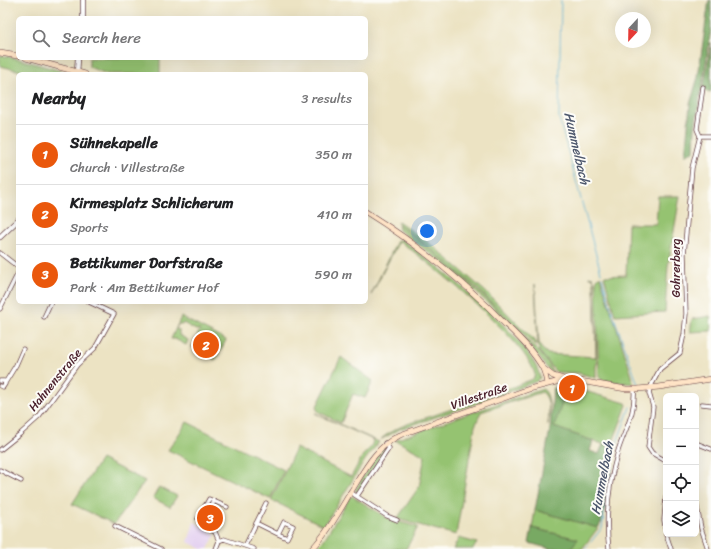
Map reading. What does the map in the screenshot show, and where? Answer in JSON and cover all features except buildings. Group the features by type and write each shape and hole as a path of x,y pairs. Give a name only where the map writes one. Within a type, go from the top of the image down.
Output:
{"main road":[{"path":"0,53 16,56"},
{"path":"33,60 74,72"},
{"path":"368,213 417,246 471,291 512,331 542,367 553,376 569,381"},
{"path":"542,367 548,384"},
{"name":"Villestraße","path":"312,549 328,529 372,457 385,443 403,433 548,384 569,381 634,389 650,388 711,378"}],"street":[{"path":"83,0 83,16"},
{"path":"77,72 78,60"},
{"name":"Gohrerberg","path":"650,388 660,369 677,356 682,348 686,314 684,254 692,168 700,136 697,130 703,87"},
{"path":"700,136 711,136"},
{"path":"0,237 16,222"},
{"path":"0,254 16,266"},
{"path":"0,309 16,277"},
{"path":"44,317 50,304"},
{"name":"Hahnenstraße","path":"0,450 39,417 77,365 95,348 114,314 93,304"},
{"path":"0,386 4,386 23,349"},
{"path":"0,381 4,381 5,383"},
{"path":"650,388 649,393 652,407 648,448 652,454 663,460"},
{"path":"609,549 607,514 613,472 619,448 634,410 634,389"},
{"path":"702,404 711,405"},
{"path":"357,496 389,448 385,443"},
{"path":"699,444 711,450"},
{"path":"0,470 21,481"},
{"path":"350,492 387,516 397,520"},
{"path":"220,541 215,532 200,524 198,519 209,499 227,507"},
{"path":"245,546 266,503"},
{"path":"699,518 708,549"},
{"path":"256,523 278,534 287,538 293,526 284,522 278,534"},
{"path":"114,526 161,549"},
{"path":"667,537 671,549"},
{"path":"216,549 220,541 224,539 254,549"}],"shaded area":[{"path":"194,522 215,534 215,538 214,537 208,549 202,549 188,542"}],"green space":[{"path":"709,0 711,0 711,29 695,129 694,152 690,152 685,156 690,104 698,77"},
{"path":"711,42 711,92 703,91"},
{"path":"0,55 64,72 26,72 0,66"},
{"path":"89,60 160,60 160,72 102,72 89,67"},
{"path":"658,196 680,196 668,266 665,312 615,315 604,276 626,275 628,224 656,224"},
{"path":"398,221 434,247 486,292 536,342 536,346 477,288 426,245 397,223"},
{"path":"398,225 432,251 496,307 541,355 553,373 546,367 521,336 492,307 453,272 399,230"},
{"path":"401,239 458,283 502,324 521,344 534,362 540,378 537,381 487,400 400,429 381,439 410,423 510,388 533,379 535,375 529,361 497,324 453,283 399,241 371,295 397,241"},
{"path":"600,276 632,376 633,384 602,380 599,377 596,282"},
{"path":"535,284 539,343 541,348 548,354 596,357 594,284 597,363 596,378 579,373 556,372 539,351"},
{"path":"710,316 711,331 690,332 692,319"},
{"path":"181,317 226,340 217,358 214,360 213,357 192,347 200,330 196,330 183,323 182,325 178,324 176,329 179,330 179,335 188,340 186,345 175,339 171,339"},
{"path":"341,357 373,381 365,398 353,394 341,423 319,412 316,408"},
{"path":"553,388 567,389 554,427 593,441 590,451 599,454 603,444 614,449 601,523 598,528 535,510 550,429"},
{"path":"543,389 548,396 549,412 547,398 542,392 481,412 475,426 456,535 397,519 419,487 425,456 395,440"},
{"path":"567,389 574,392 581,390 626,403 627,405 611,447 553,427"},
{"path":"315,413 379,442 365,460 324,526 271,500 296,448 351,477 363,455 371,447 373,441"},
{"path":"187,422 284,470 270,499 168,450"},
{"path":"385,446 386,449 358,492 356,492 355,490 372,462"},
{"path":"101,459 145,481 114,524 72,504"},
{"path":"159,487 177,496 170,507 153,498"},
{"path":"352,496 389,519 418,527 406,549 315,549 323,541"},
{"path":"213,508 218,510 216,530 205,524 202,519 203,512"},
{"path":"535,510 598,528 582,549 569,549 578,539 532,528"},
{"path":"532,528 578,539 570,549 551,549 529,543"},
{"path":"459,538 477,543 473,549 453,549"}],"waterway":[{"name":"Hummelbach","path":"561,0 559,118 601,273"},
{"name":"Hummelbach","path":"602,277 613,315"},
{"name":"Hummelbach","path":"614,317 638,385"},
{"name":"Hummelbach","path":"609,485 615,448 630,407"},
{"name":"Hummelbach","path":"585,549 602,528 608,488"}],"place":[{"name":"Kirmesplatz Schlicherum","path":"206,345"},
{"name":"Sühnekapelle","path":"572,388"},
{"name":"Bettikumer Dorfstraße","path":"210,518"}]}
